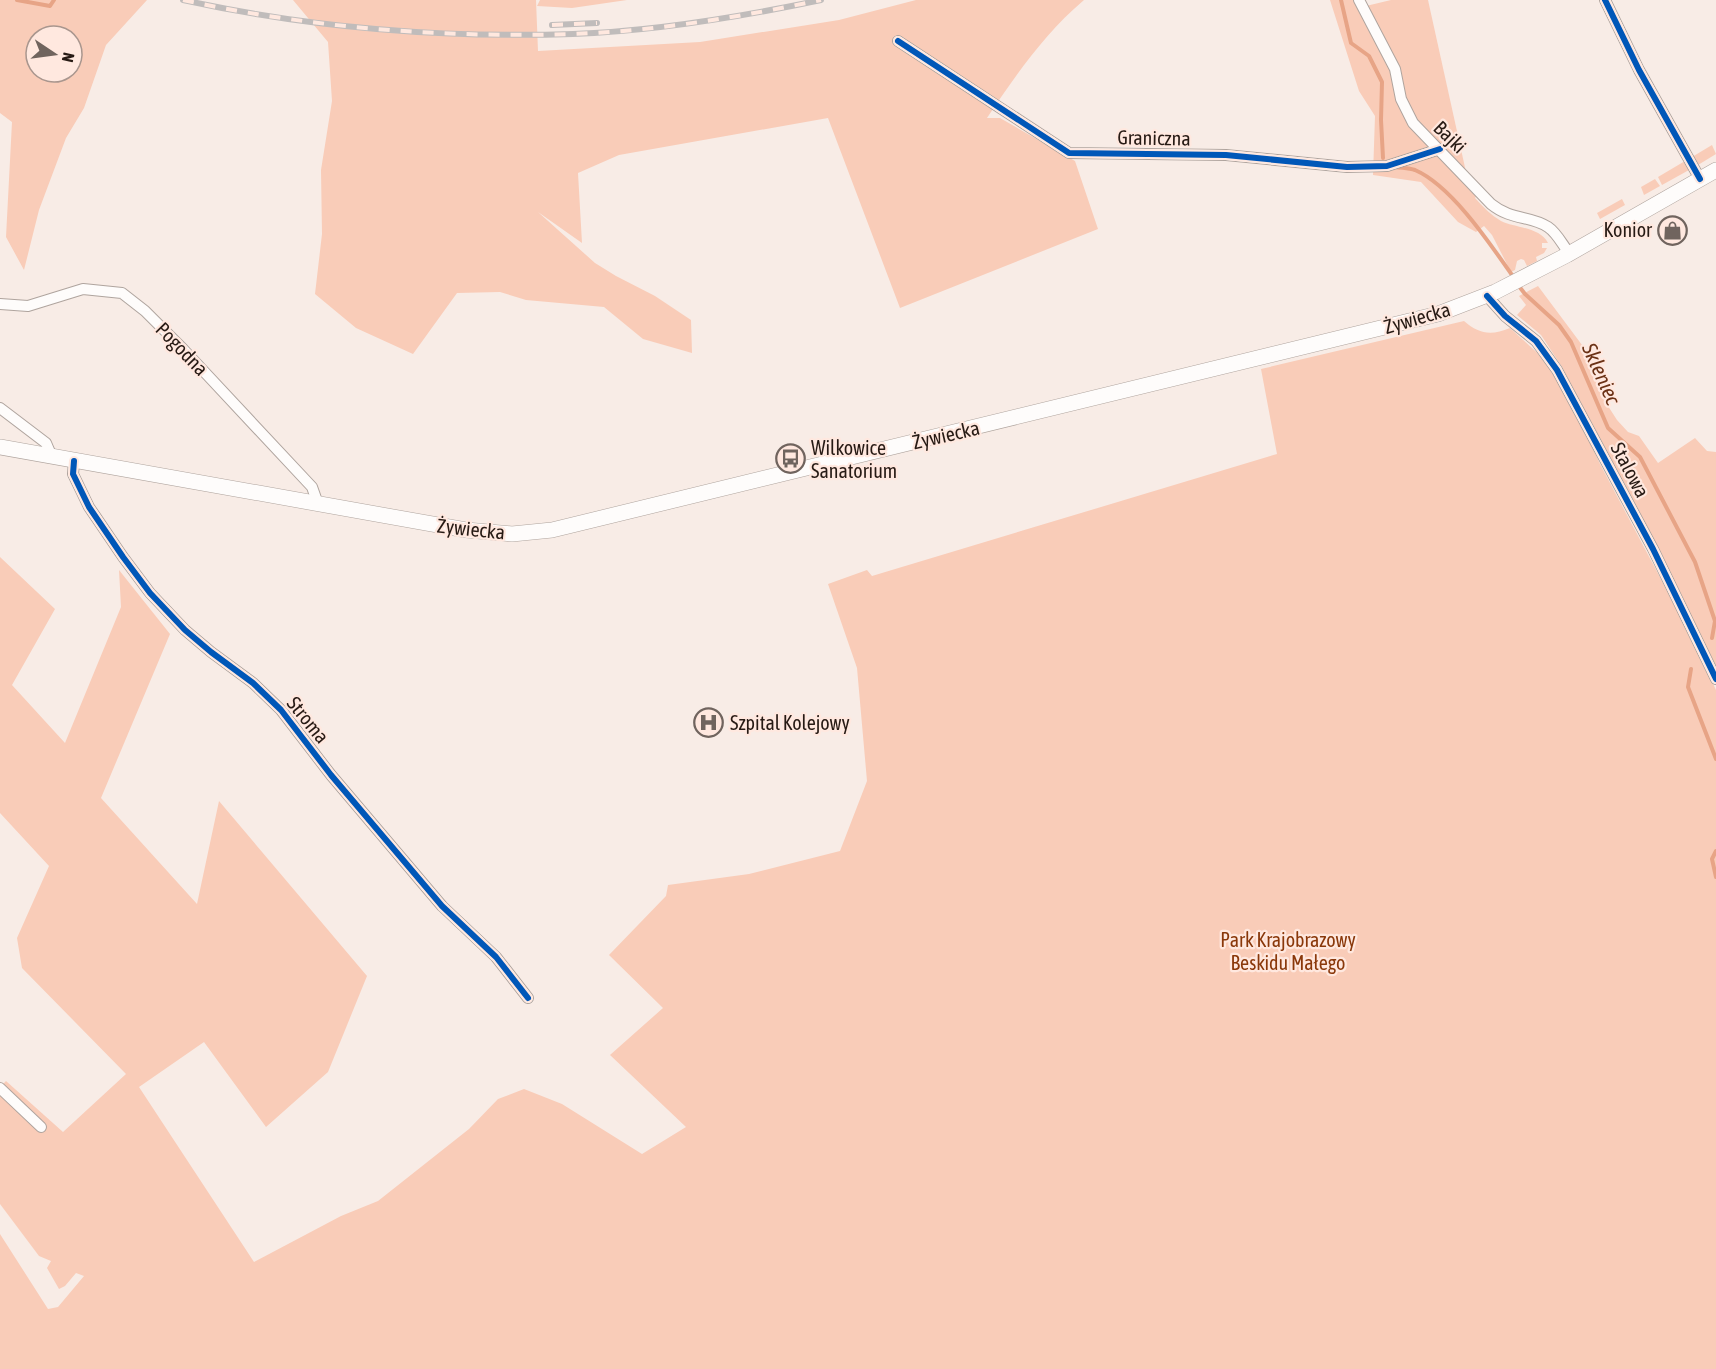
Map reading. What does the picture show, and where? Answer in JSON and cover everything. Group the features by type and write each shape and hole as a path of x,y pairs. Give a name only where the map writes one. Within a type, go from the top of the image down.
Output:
{"main road":[{"name":"Żywiecka","path":"0,447 466,530 512,534 552,530 1438,314 1494,293 1716,170"}],"street":[{"name":"Bajki","path":"1359,0 1395,69 1401,99 1406,112 1418,129 1440,149 1491,204 1501,212 1537,222 1549,228 1569,253"},
{"path":"1605,0 1639,70 1700,179"},
{"name":"Graniczna","path":"898,41 1070,153 1226,155 1347,167 1387,166 1440,149"},
{"name":"Pogodna","path":"0,304 28,306 83,289 122,293 145,311 183,349 312,487 318,504"},
{"name":"Stalowa","path":"1494,293 1500,311 1536,341 1557,370 1653,549 1716,679"},
{"path":"0,408 46,443 52,457"},
{"name":"Stroma","path":"74,461 73,474 89,507 150,593 185,630 253,682 281,710 331,775 442,906 496,957 528,998"},
{"path":"0,1088 41,1127"}],"green space":[{"path":"0,0 147,0 106,45 84,108 66,138 39,210 24,270 6,237 12,122 0,113"},
{"path":"293,0 536,0 538,51 700,42 839,20 916,0 1084,0 1043,41 987,118 1000,118 1075,161 1098,229 900,308 828,118 619,155 578,173 582,243 538,212 595,263 655,296 691,320 692,353 643,339 604,307 526,300 500,292 457,293 413,354 356,328 315,294 322,234 321,170 332,101 328,42"},
{"path":"540,0 627,0 572,8 537,6"},
{"path":"1330,0 1355,0 1393,70 1399,100 1477,195 1475,198 1501,221 1533,231 1548,243 1542,243 1542,248 1547,248 1544,253 1536,257 1537,261 1527,266 1521,259 1517,261 1515,270 1511,272 1492,235 1484,226 1476,232 1458,222 1421,182 1373,175 1375,116 1359,91"},
{"path":"1391,0 1428,0 1466,172 1408,110 1366,6"},
{"path":"1712,145 1716,154 1698,165 1692,157"},
{"path":"1685,161 1689,170 1662,185 1658,177"},
{"path":"1655,179 1660,186 1644,195 1641,187"},
{"path":"1622,199 1625,205 1600,219 1597,213"},
{"path":"1538,286 1585,349 1608,406 1617,420 1628,432 1639,436 1658,463 1695,438 1707,451 1716,452 1716,668 1562,367 1541,335 1517,315 1526,305 1519,296"},
{"name":"Park Krajobrazowy Beskidu Małego","path":"1464,321 1475,329 1491,333 1510,328 1543,358 1578,415 1600,464 1688,630 1716,690 1716,1369 0,1369 0,1234 48,1309 58,1307 84,1276 76,1273 65,1286 59,1289 47,1268 51,1261 39,1256 0,1204 0,1087 6,1081 63,1132 126,1074 22,968 17,938 49,866 0,813 0,557 55,609 12,685 65,743 121,607 119,570 170,634 101,798 197,904 219,801 367,976 328,1072 266,1127 204,1042 139,1087 254,1262 341,1216 378,1201 469,1129 498,1099 524,1089 562,1104 642,1154 686,1127 610,1055 663,1008 609,955 666,896 668,885 749,874 840,851 867,781 857,668 828,584 867,570 872,576 1277,454 1261,369"}],"waterway":[{"path":"17,0 50,6 54,0"},
{"name":"Skleniec","path":"1341,0 1351,43 1369,56 1382,82 1383,158"},
{"name":"Skleniec","path":"1396,167 1415,170 1443,189 1470,218 1514,278"},
{"name":"Skleniec","path":"1518,285 1559,325 1571,342 1608,428 1640,457 1695,562 1715,621 1712,638"},
{"name":"Skleniec","path":"1691,669 1688,687 1716,759"},
{"name":"Skleniec","path":"1716,851 1712,859 1716,877"}],"railway":[{"path":"183,0 231,10 328,24 426,32 524,35 573,34 667,26 821,0"},
{"path":"552,25 597,23"}],"cycle path":[{"path":"1605,0 1639,70 1700,179"},
{"path":"898,41 1069,153 1226,155 1347,167 1387,166 1440,149"},
{"path":"1487,296 1505,316 1536,341 1557,370 1653,549 1716,679"},
{"path":"74,461 73,474 89,507 150,593 185,630 253,683 281,710 331,775 442,906 496,957 528,998"}],"place":[{"name":"Konior","path":"1673,230"},
{"name":"Wilkowice Sanatorium","path":"790,459"},
{"name":"Szpital Kolejowy","path":"709,723"}]}
